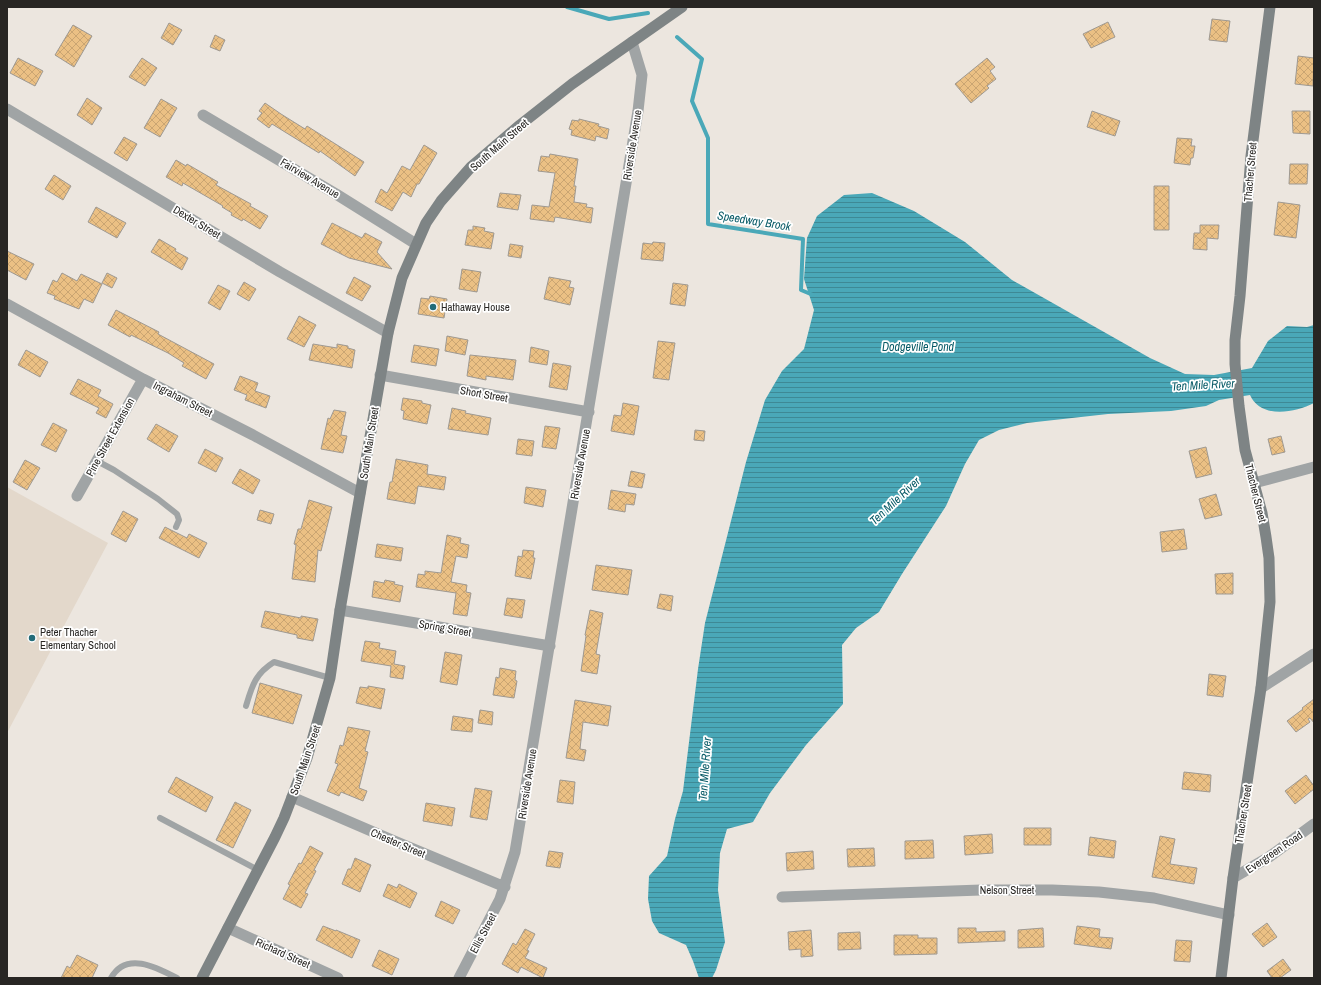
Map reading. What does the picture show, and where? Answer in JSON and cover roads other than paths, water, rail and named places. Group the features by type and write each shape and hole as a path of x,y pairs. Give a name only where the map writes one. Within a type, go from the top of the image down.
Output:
{"main road":[{"name":"South Main Street","path":"202,978 284,818 307,758 330,678 340,610 388,333 402,278 426,223 441,201 471,167 520,125 572,84 682,7"},
{"name":"Thacher Street","path":"1221,978 1233,878 1261,688 1269,622 1270,579 1266,537 1245,450 1235,364 1235,340 1251,156 1270,7"}],"street":[{"name":"Riverside Avenue","path":"505,887 516,852 638,111 642,75 632,42"},
{"name":"Dexter Street","path":"7,109 280,272 388,333"},
{"name":"Fairview Avenue","path":"203,115 330,190 416,244"},
{"name":"Ingraham Street","path":"7,304 143,379 253,435 360,493"},
{"name":"Short Street","path":"380,375 589,412"},
{"name":"Pine Street Extension","path":"77,496 143,379"},
{"path":"1254,483 1314,467"},
{"name":"Spring Street","path":"340,610 550,646"},
{"path":"1261,688 1314,654"},
{"name":"Chester Street","path":"292,797 505,887"},
{"name":"Evergreen Road","path":"1233,878 1269,857 1314,824"},
{"name":"Ellis Street","path":"459,978 493,916 505,887"},
{"name":"Nelson Street","path":"782,897 982,890 1052,890 1100,892 1154,898 1229,914"},
{"name":"Richard Street","path":"228,928 338,978"}],"lane":[{"path":"97,461 114,470 168,505 177,514 179,520 176,527"},
{"path":"246,706 252,684 265,668 274,662 330,678"},
{"path":"160,818 258,870"},
{"path":"111,978 115,971 128,963 144,964 176,978"}],"water":[{"name":"Dodgeville Pond","path":"872,193 914,211 965,242 1012,280 1150,358 1185,374 1214,375 1252,368 1268,341 1287,326 1307,327 1314,325 1314,403 1306,407 1288,411 1270,411 1255,403 1250,395 1219,400 1206,406 1171,411 1108,414 1027,423 999,430 979,440 965,464 946,506 879,612 856,628 842,645 843,704 806,745 770,793 753,822 727,829 720,853 718,890 725,942 712,978 699,978 686,945 659,933 652,921 648,899 649,876 667,856 683,791 705,623 746,462 765,400 782,371 804,349 814,310 804,279 807,238 817,216 844,195"}],"waterway":[{"name":"Speedway Brook","path":"567,7 609,19 648,13"},
{"name":"Speedway Brook","path":"677,37 702,59 692,101 708,138 708,224 803,239 801,290 813,295"}],"place":[{"name":"Hathaway House","path":"433,307"},
{"name":"Peter Thacher Elementary School","path":"32,638"}],"water label":[{"name":"Ten Mile River","path":"1203,385"},
{"name":"Ten Mile River","path":"895,501"},
{"name":"Ten Mile River","path":"705,769"}]}
